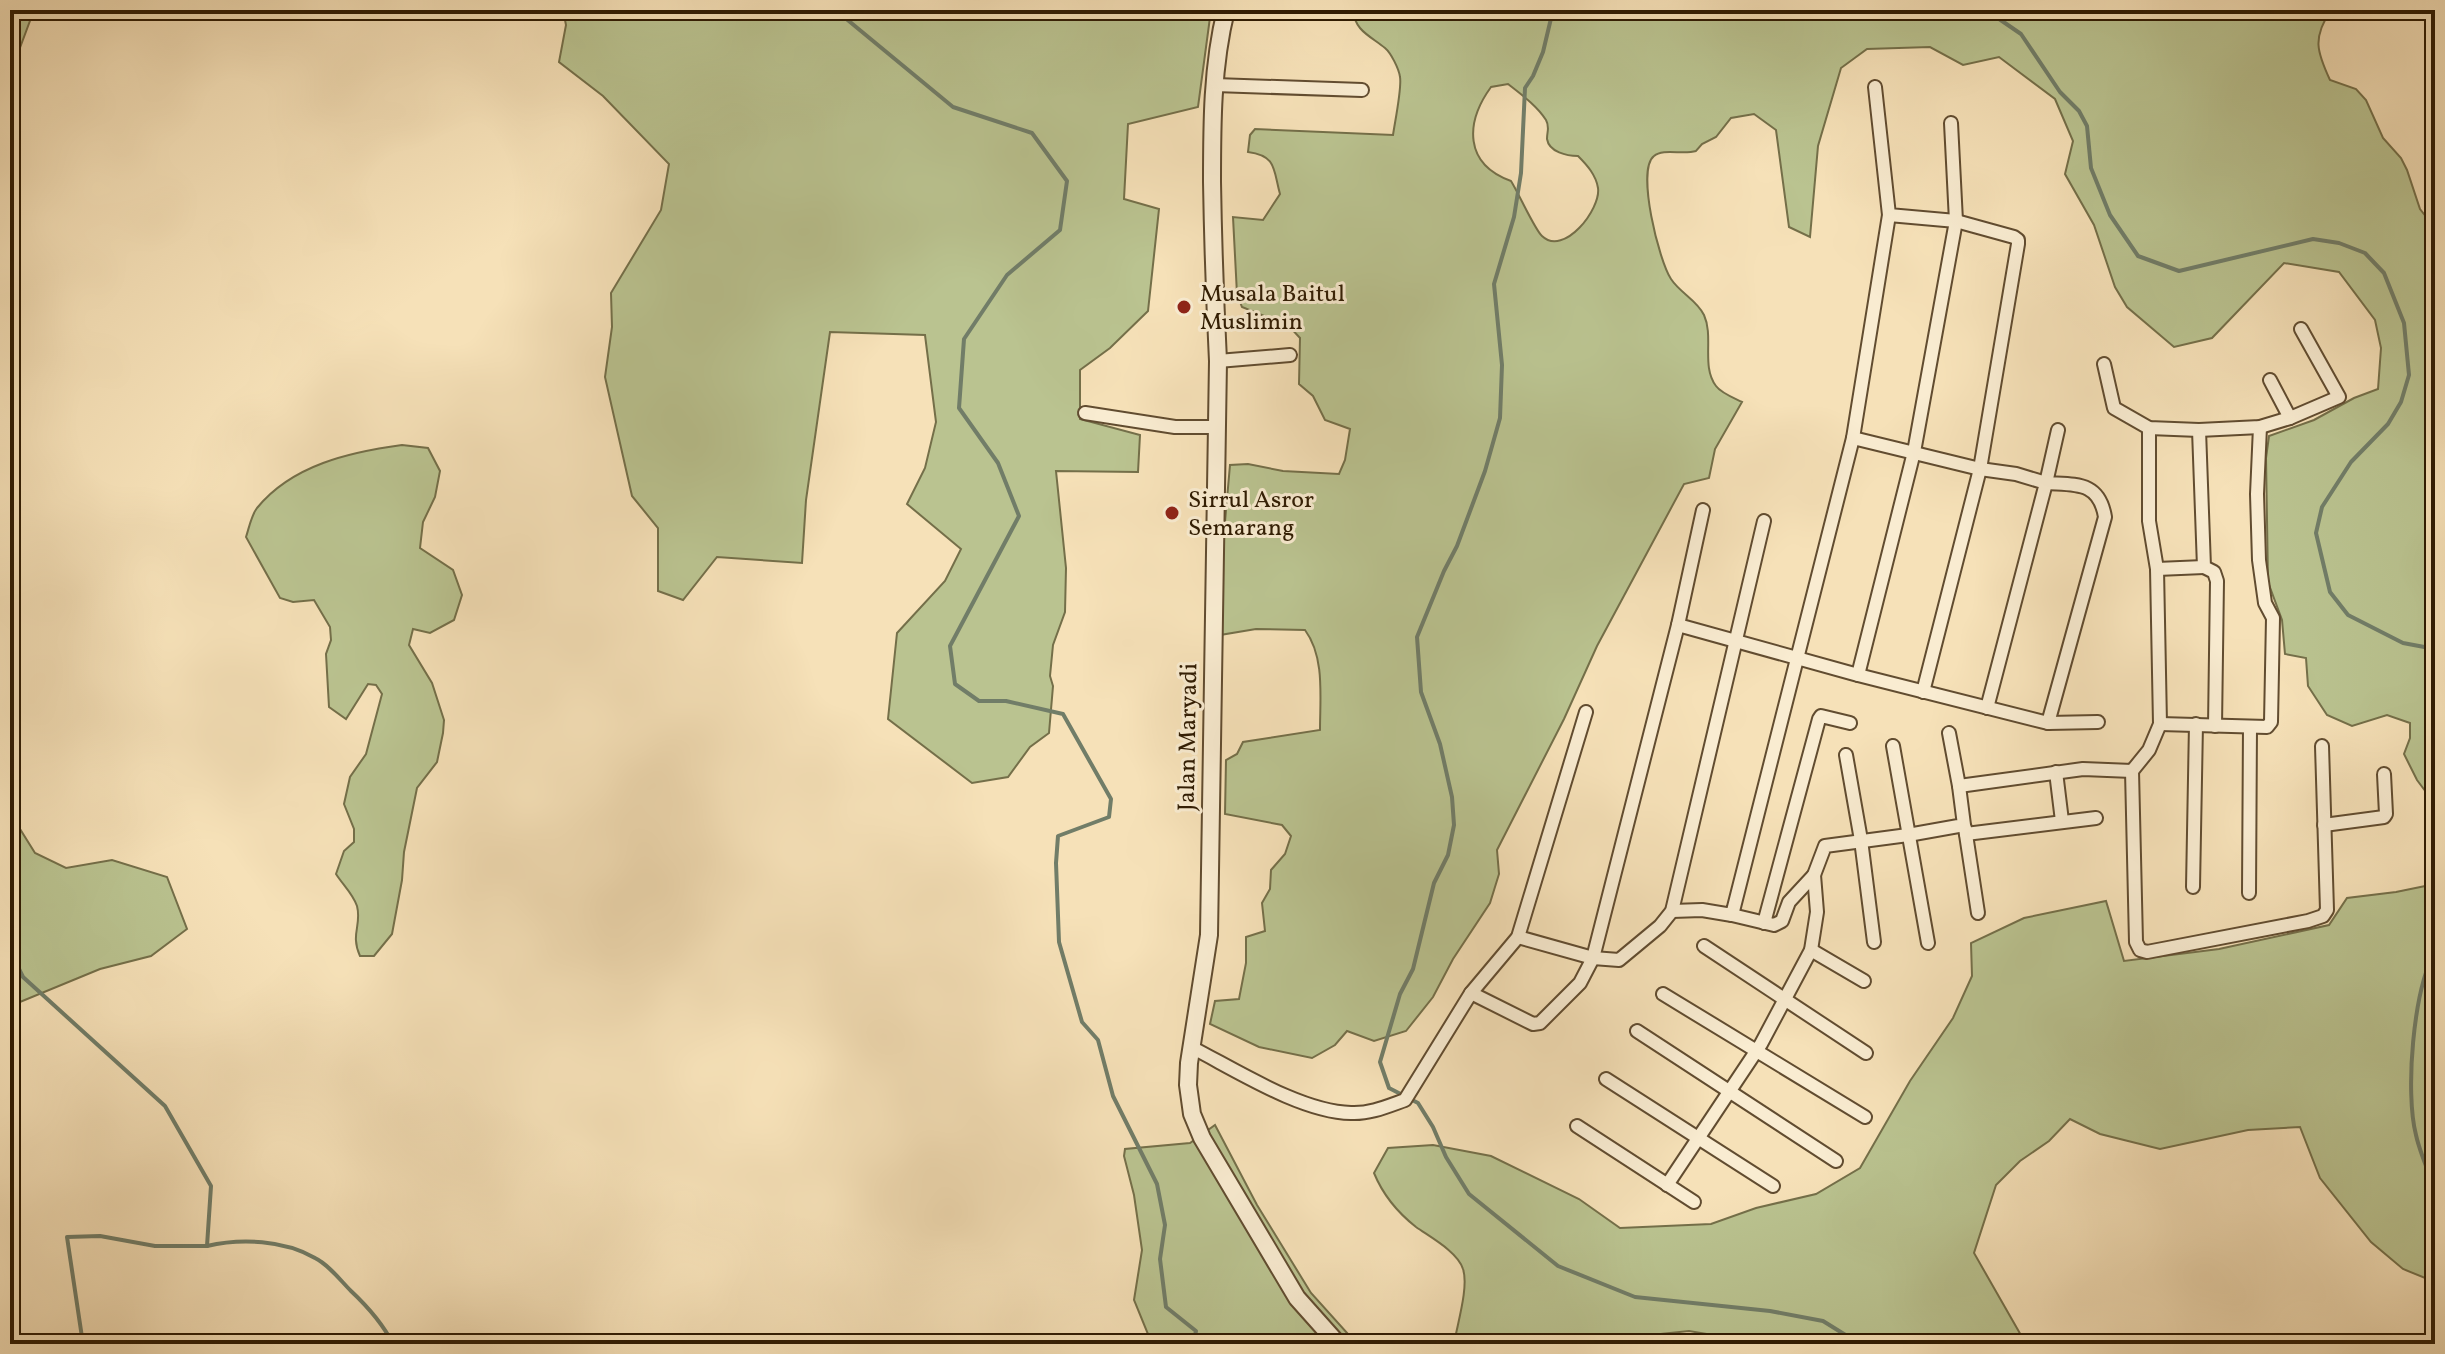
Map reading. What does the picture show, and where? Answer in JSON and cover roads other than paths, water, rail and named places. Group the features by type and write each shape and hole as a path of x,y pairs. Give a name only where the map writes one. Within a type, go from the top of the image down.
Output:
{"street":[{"name":"Jalan Maryadi","path":"1226,10 1217,44 1212,147 1218,361 1209,935 1188,1085 1196,1126 1297,1298 1338,1344"},
{"path":"1215,85 1362,90"},
{"path":"1732,915 1853,438 1889,215 1875,87"},
{"path":"1858,675 1914,452 1956,221 1951,123"},
{"path":"1889,215 1956,221 2018,240 1980,469 1923,692"},
{"path":"2104,364 2114,408 2149,428 2199,430 2260,427 2339,397 2301,329"},
{"path":"1218,361 1290,355"},
{"path":"2270,380 2290,418"},
{"path":"1085,413 1175,427 1216,427"},
{"path":"2160,724 2267,727 2271,722 2273,618 2265,603 2259,560 2257,494 2260,427"},
{"path":"2149,428 2149,521 2157,569 2160,724 2149,750 2132,771 2136,942 2140,950 2147,952 2323,916 2327,910 2322,746"},
{"path":"1987,708 2058,430"},
{"path":"2199,430 2204,567"},
{"path":"1853,438 2046,483 2081,486 2092,490 2100,498 2105,517 2048,723"},
{"path":"1471,993 1533,1024 1540,1023 1580,983 1593,958 1678,625 1703,510"},
{"path":"1518,937 1593,958 1619,960 1660,926 1672,911 1764,521"},
{"path":"2157,569 2204,567 2214,572 2217,581 2215,726"},
{"path":"1678,625 2048,723 2098,722"},
{"path":"1191,1047 1255,1083 1333,1111 1369,1112 1408,1096 1471,993 1518,937 1586,712"},
{"path":"1764,923 1819,719 1821,716 1850,723"},
{"path":"2193,887 2196,724"},
{"path":"2249,893 2250,727"},
{"path":"1949,733 1978,913"},
{"path":"1893,746 1928,943"},
{"path":"1846,755 1874,942"},
{"path":"1959,786 2083,769 2132,771"},
{"path":"2056,772 2062,821"},
{"path":"2324,825 2384,817 2384,774"},
{"path":"1672,911 1702,910 1774,925 1782,921 1789,902 1814,875 1825,846 1908,835 2096,818"},
{"path":"1667,1185 1756,1051 1811,950 1817,912 1814,875"},
{"path":"1704,946 1866,1053"},
{"path":"1811,950 1864,981"},
{"path":"1663,994 1865,1117"},
{"path":"1637,1031 1836,1161"},
{"path":"1606,1079 1773,1186"},
{"path":"1577,1126 1694,1202"}],"waterway":[{"path":"841,10 844,17 953,107 1032,133 1067,181 1060,230 1007,275 964,339 959,408 998,463 1019,516 950,646 955,684 979,701 1006,701 1063,714 1111,799 1109,817 1058,836 1059,942 1082,1022 1098,1040 1113,1096 1157,1184 1165,1225 1160,1259 1166,1307 1196,1331 1193,1344"},
{"path":"1553,10 1543,52 1525,88 1521,173 1514,217 1494,284 1502,365 1500,418 1485,471 1457,546 1417,637 1421,692 1440,744 1452,797 1454,825 1448,855 1434,883 1413,969 1400,994 1380,1062 1389,1088 1418,1103 1469,1194 1558,1266 1635,1297 1770,1311 1823,1321 1860,1344"},
{"path":"1986,10 2021,34 2060,92 2079,111 2087,126 2091,168 2110,215 2138,256 2179,271 2313,239 2339,243 2365,253 2384,273 2404,323 2409,375 2401,402 2388,424 2351,462 2322,507 2316,533 2330,592 2348,615 2403,643 2435,649"},
{"path":"10,951 23,977 165,1106 211,1186 207,1246 155,1246 100,1236 67,1237 83,1344"},
{"path":"2435,952 2421,991 2411,1069 2413,1117 2418,1142 2435,1188"},
{"path":"207,1246 262,1242 290,1247 315,1258 369,1309 393,1344"}],"place":[{"name":"Musala Baitul Muslimin","path":"1184,307"},
{"name":"Sirrul Asror Semarang","path":"1172,513"}]}
